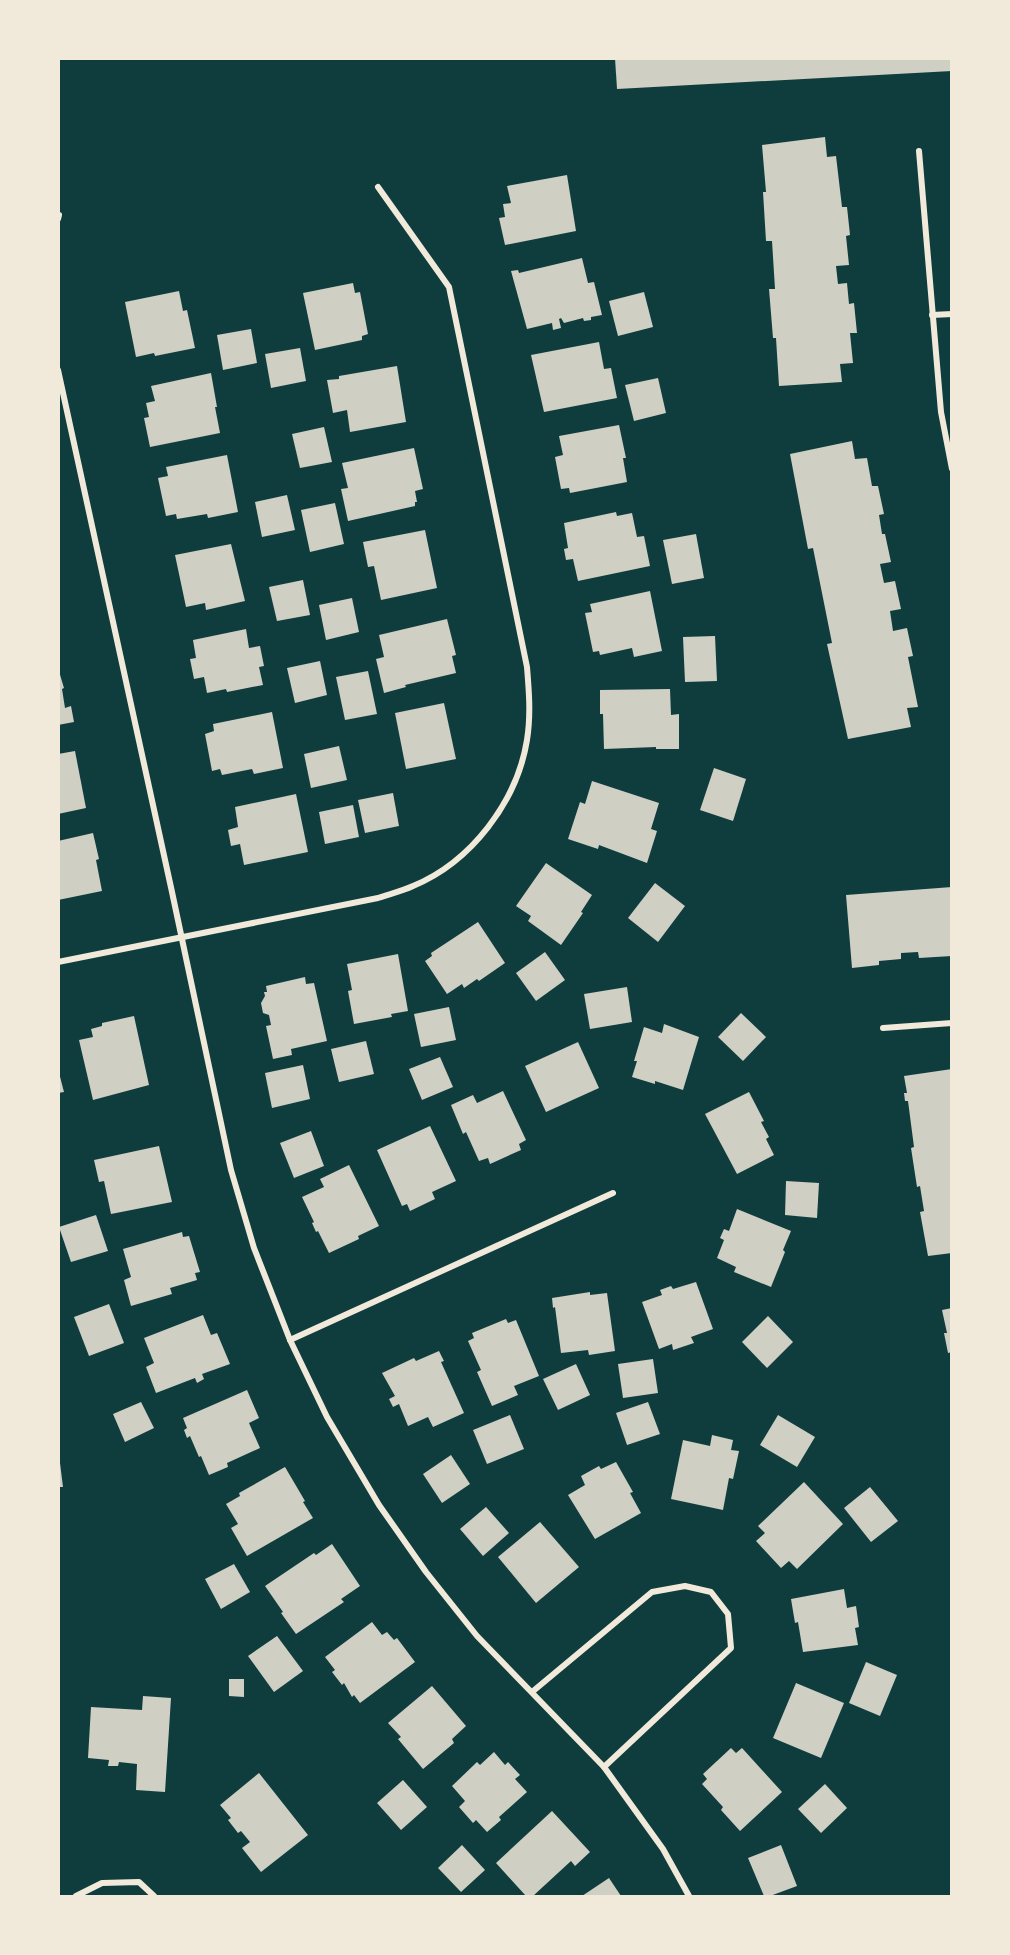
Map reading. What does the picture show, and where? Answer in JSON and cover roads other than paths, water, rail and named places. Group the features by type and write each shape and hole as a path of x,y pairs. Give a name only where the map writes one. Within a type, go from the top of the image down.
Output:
{"street":[{"path":"919,151 941,412 951,470"},
{"path":"58,962 378,898 414,886 444,870 473,845 496,816 516,780 527,741 530,700 527,667 449,287 378,187"},
{"path":"932,315 951,314"},
{"path":"58,370 231,1170 255,1248 290,1340 327,1417 379,1505 426,1572 477,1636 604,1767 663,1849 688,1896"},
{"path":"883,1028 951,1023"},
{"path":"290,1340 613,1193"},
{"path":"532,1692 652,1592 685,1586 711,1592 728,1614 731,1648 604,1767"},
{"path":"76,1896 102,1883 139,1882 154,1896"}]}
